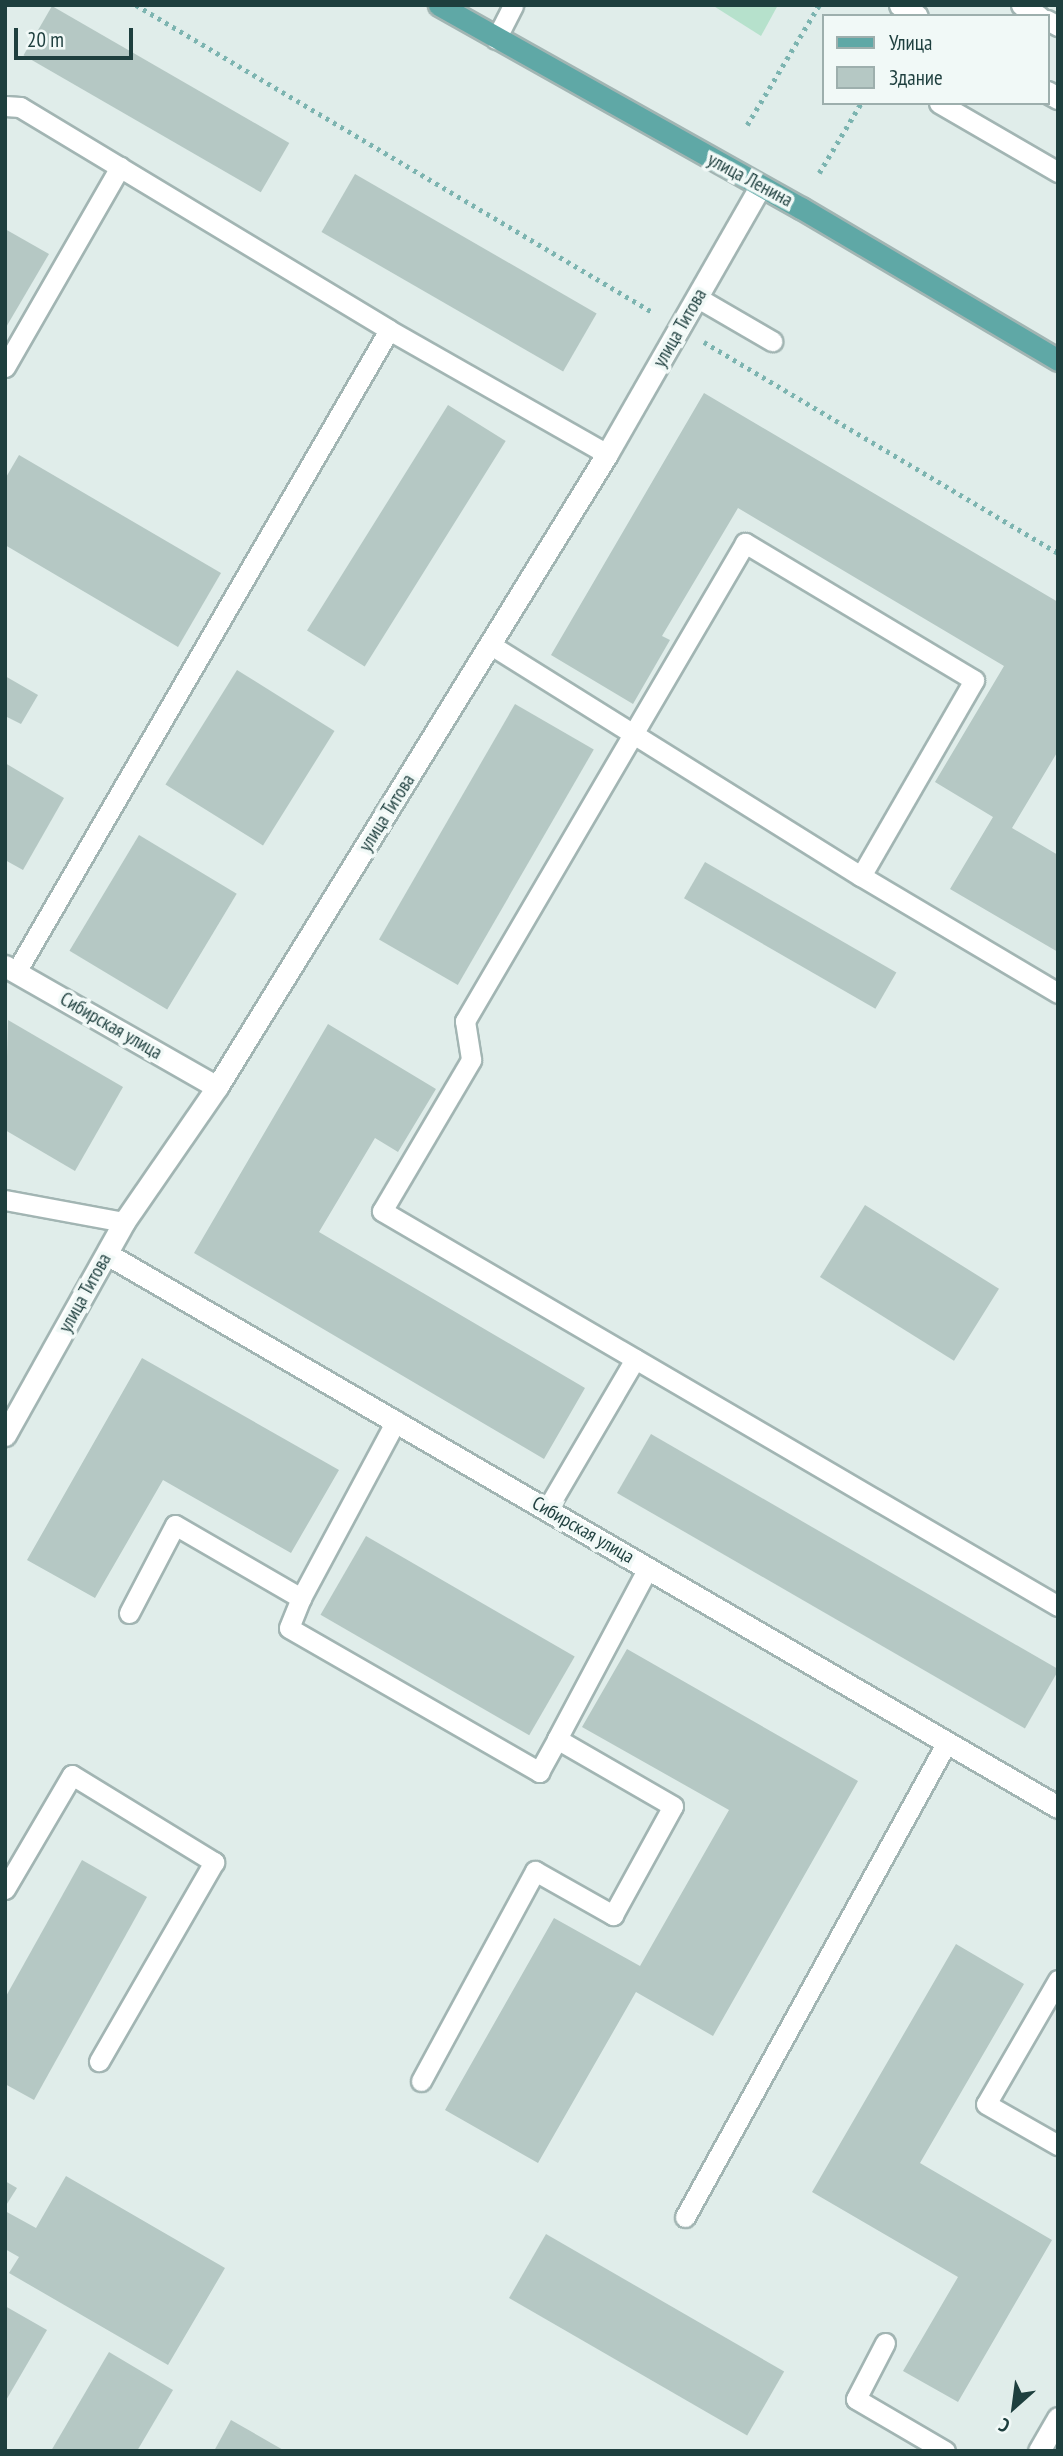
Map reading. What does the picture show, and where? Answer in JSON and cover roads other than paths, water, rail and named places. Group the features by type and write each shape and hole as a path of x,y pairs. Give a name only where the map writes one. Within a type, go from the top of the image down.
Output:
{"main road":[{"name":"улица Ленина","path":"439,5 1058,360"}],"street":[{"name":"улица Титова","path":"5,1435 124,1222 217,1087 491,645 607,454 760,187"},
{"name":"Сибирская улица","path":"11,969 217,1087"},
{"name":"Сибирская улица","path":"107,1254 1058,1807"},
{"path":"1039,2451 1058,2418"}],"lane":[{"path":"496,39 513,5"},
{"path":"942,105 1058,172"},
{"path":"5,106 20,107 389,330 607,454"},
{"path":"5,367 120,167"},
{"path":"698,298 772,341"},
{"path":"11,969 389,330"},
{"path":"861,876 974,680 745,543 465,1021 471,1060 382,1211 1058,1606"},
{"path":"491,645 631,736 1058,993"},
{"path":"5,1200 124,1222"},
{"path":"547,1509 635,1359"},
{"path":"396,1421 301,1598 289,1628 539,1772 648,1568"},
{"path":"129,1613 175,1525 301,1598"},
{"path":"422,2081 535,1871 613,1915 673,1806 557,1739"},
{"path":"685,2217 947,1742"},
{"path":"5,1889 72,1775 214,1863 99,2061"},
{"path":"1058,1980 986,2104 1058,2145"},
{"path":"885,2343 856,2399 945,2451"}]}
